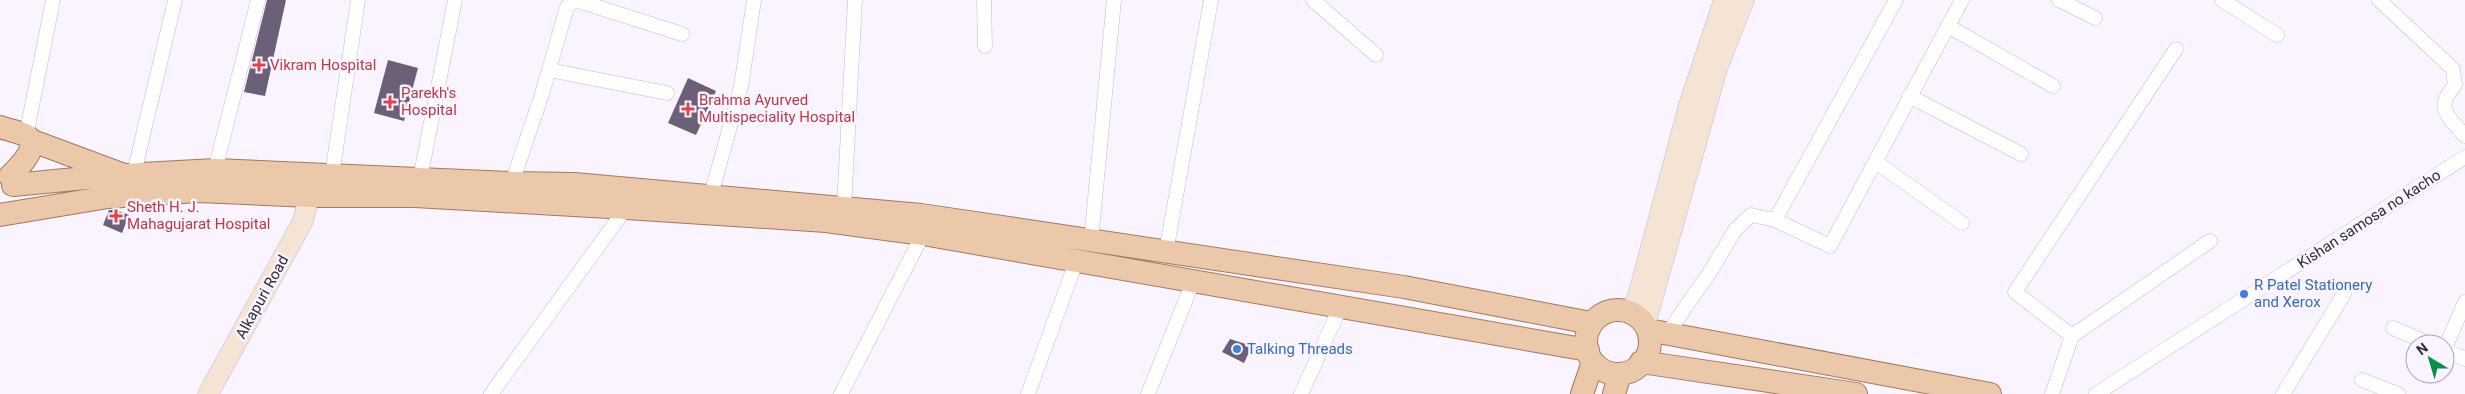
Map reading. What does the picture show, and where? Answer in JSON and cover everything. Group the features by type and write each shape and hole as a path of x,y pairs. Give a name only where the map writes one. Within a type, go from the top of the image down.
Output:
{"main road":[{"path":"0,127 129,174"},
{"path":"8,177 25,160 30,147 28,138"},
{"path":"8,177 215,170 512,184 574,184 711,195 921,215 1404,287 1591,323"},
{"path":"0,214 9,206 12,199 8,177"},
{"path":"0,214 108,197 198,191 309,196 415,196 792,218 923,234 1340,308 1590,356"},
{"path":"1648,326 1648,353 1637,368 1617,384 1602,371 1590,356 1585,340 1591,323 1606,312 1624,311 1648,326 1990,394"},
{"path":"1582,394 1590,356"},
{"path":"1641,362 1856,394"}],"street":[{"path":"28,138 53,0"},
{"path":"129,174 174,0"},
{"path":"215,170 258,0"},
{"path":"332,175 358,0"},
{"path":"420,179 455,0"},
{"path":"711,195 741,87 754,0"},
{"path":"844,208 855,0"},
{"path":"984,0 985,46"},
{"path":"1091,241 1114,0"},
{"path":"1166,252 1211,0"},
{"path":"1313,0 1376,55"},
{"path":"1648,326 1640,292 1689,105 1724,0"},
{"path":"1648,326 1717,69 1744,0"},
{"path":"1775,220 1896,0"},
{"path":"1648,326 1712,269 1735,230 1751,215 1775,220 1830,246 1876,162 1908,96 1962,0"},
{"path":"2059,0 2095,18"},
{"path":"2222,0 2277,35"},
{"path":"2379,0 2453,69 2455,85 2445,96 2443,104 2446,112 2465,136"},
{"path":"512,184 549,70 567,7 574,1 582,2 682,34"},
{"path":"1948,26 2053,86"},
{"path":"2072,336 2016,292 2176,49"},
{"path":"549,70 667,93"},
{"path":"1908,96 2021,154"},
{"name":"Kishan samosa no kacho","path":"2096,394 2465,157"},
{"path":"1876,162 1962,223"},
{"name":"Alkapuri Road","path":"208,394 303,220 309,196"},
{"path":"491,394 626,208"},
{"path":"841,394 923,234"},
{"path":"2052,394 2072,336 2210,241"},
{"path":"1028,394 1076,262"},
{"path":"1148,394 1194,282"},
{"path":"2282,394 2344,294"},
{"path":"2451,334 2465,302"},
{"path":"1301,394 1340,308"},
{"path":"2393,328 2407,334"},
{"path":"2362,380 2398,394"}],"building":[{"path":"267,0 286,0 265,96 244,92"},
{"path":"388,60 418,68 404,121 374,113"},
{"path":"688,78 716,91 696,135 668,123"},
{"path":"109,210 116,210 129,215 122,233 103,225"},
{"name":"Talking Threads","path":"1230,339 1252,346 1244,363 1222,352"}],"place":[{"name":"Vikram Hospital","path":"259,65"},
{"name":"Parekh's Hospital","path":"390,102"},
{"name":"Brahma Ayurved Multispeciality Hospital","path":"688,109"},
{"name":"Sheth H. J. Mahagujarat Hospital","path":"116,216"},
{"name":"R Patel Stationery and Xerox","path":"2244,294"},
{"name":"Talking Threads","path":"1237,349"}]}
